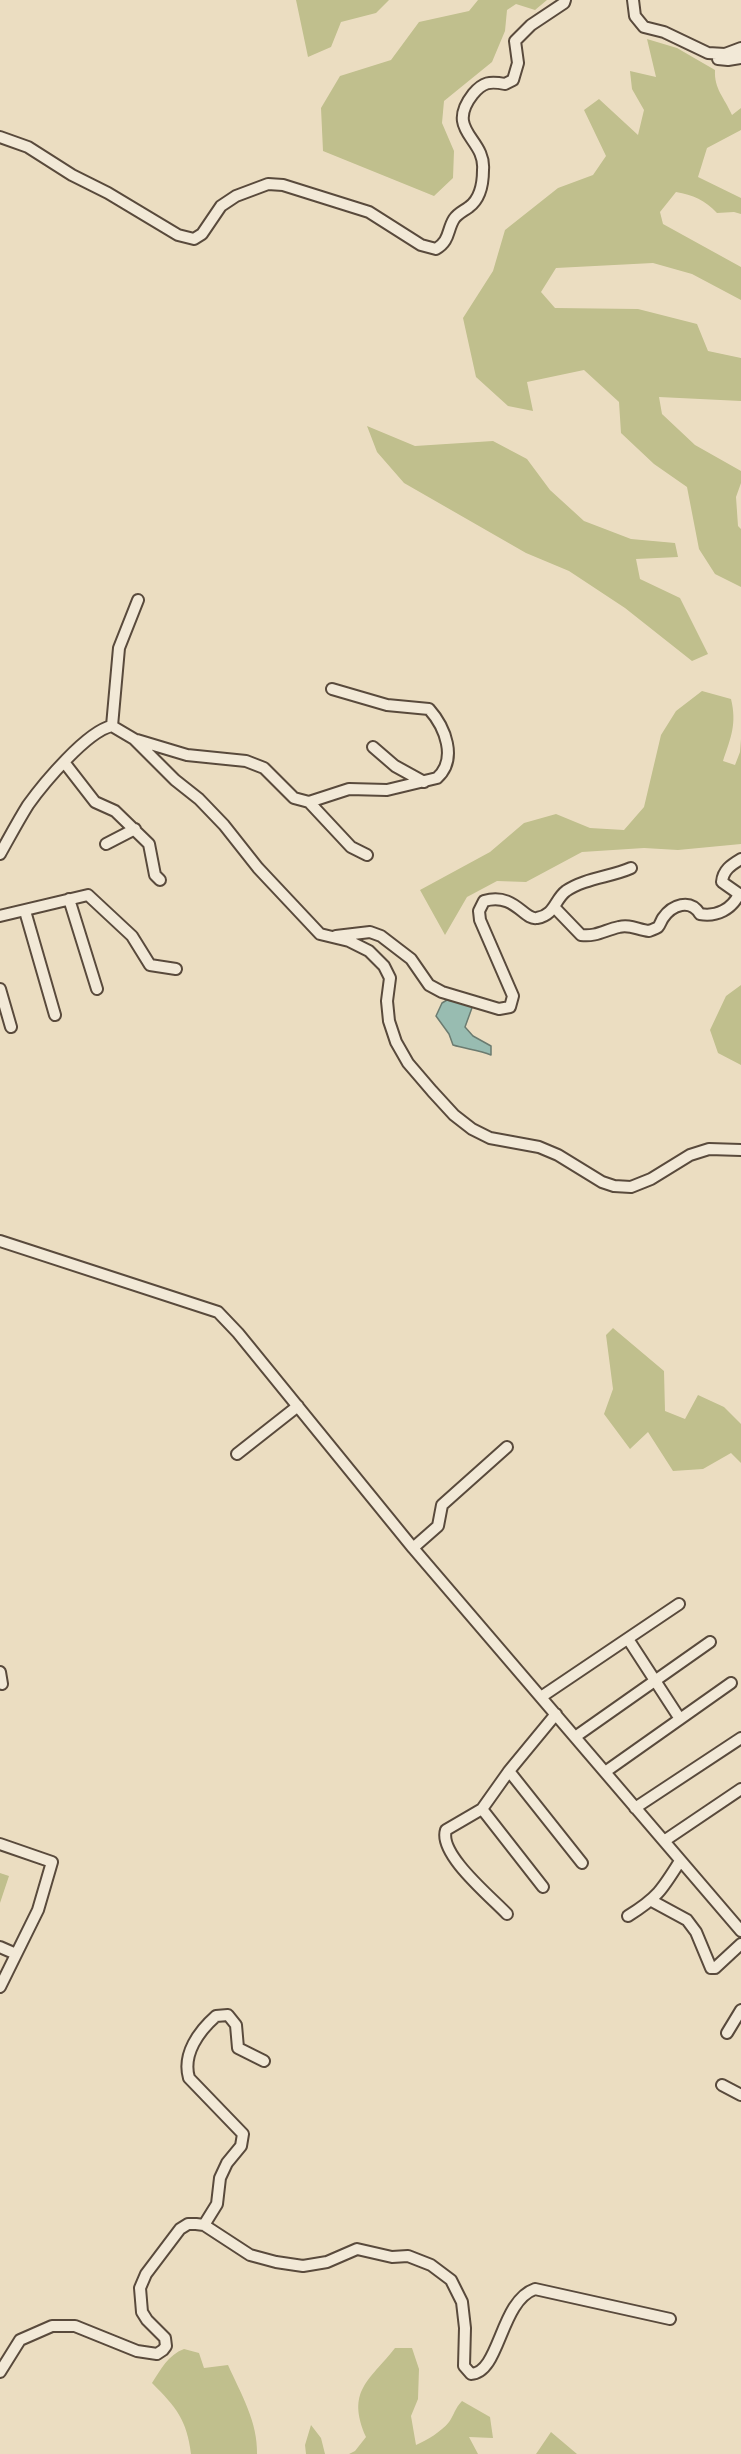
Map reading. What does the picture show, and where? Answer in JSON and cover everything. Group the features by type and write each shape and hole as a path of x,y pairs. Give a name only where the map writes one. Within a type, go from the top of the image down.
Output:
{"street":[{"path":"0,137 28,147 72,175 108,193 178,235 194,238 202,234 221,206 236,196 268,184 284,185 369,212 421,245 436,249 444,244 456,216 469,207 481,191 484,167 481,157 466,133 462,120 468,102 482,84 492,82 505,84 513,80 518,63 515,41 531,25 565,0"},
{"path":"633,0 635,16 644,27 671,35 717,59 741,58"},
{"path":"708,53 725,54 741,48"},
{"path":"112,726 119,648 138,600"},
{"path":"309,802 349,789 387,790 424,782 437,778 448,765 448,749 442,726 429,709 387,705 332,689"},
{"path":"0,854 28,806 64,762 101,728 112,726 134,739 224,825 258,868 320,934 349,941 369,951 384,966 390,978 389,1021 396,1042 408,1063 432,1091 454,1115 472,1129 490,1138 539,1147 558,1155 602,1182 614,1186 632,1187 651,1179 690,1155 709,1149 741,1150"},
{"path":"134,739 186,755 246,760 264,768 294,798 309,802 351,847 367,855"},
{"path":"373,747 395,766 424,782"},
{"path":"64,762 95,802 115,811 149,844 155,875 160,880"},
{"path":"106,844 135,829"},
{"path":"555,908 581,935 591,937 620,927 632,926 649,932 658,927 663,917 676,906 688,904 696,907 700,914 707,915 728,909 740,894 722,882 723,875 730,866 741,859"},
{"path":"333,937 370,932 381,936 411,959 429,985 442,992 499,1009 510,1007 513,996 480,920 479,911 484,901 505,899 517,905 531,918 536,919 555,908 564,892 573,887 631,868"},
{"path":"0,916 88,895 132,936 150,964 176,969"},
{"path":"69,899 97,990"},
{"path":"25,911 55,1015"},
{"path":"0,989 11,1027"},
{"path":"0,1241 218,1312 413,1548 741,1931"},
{"path":"237,1454 298,1406"},
{"path":"413,1548 438,1526 442,1505 507,1448"},
{"path":"541,1697 679,1604"},
{"path":"628,1639 680,1719"},
{"path":"575,1737 710,1642"},
{"path":"0,1672 2,1684"},
{"path":"605,1772 731,1683"},
{"path":"507,1914 454,1859 445,1842 446,1830 482,1809 509,1771 556,1714"},
{"path":"635,1808 741,1738"},
{"path":"509,1771 582,1863"},
{"path":"664,1841 741,1789"},
{"path":"482,1809 543,1887"},
{"path":"0,1844 52,1862 38,1910 0,1987"},
{"path":"628,1916 652,1901 664,1887 680,1861"},
{"path":"652,1901 687,1920 696,1932 711,1968 715,1968 741,1944"},
{"path":"0,1947 15,1954"},
{"path":"727,2033 741,2010"},
{"path":"204,2225 217,2204 220,2178 227,2163 241,2146 243,2134 189,2078 187,2072 192,2044 216,2016 228,2014 236,2025 238,2048 264,2061"},
{"path":"722,2085 741,2095"},
{"path":"0,2372 20,2340 52,2326 75,2326 137,2351 157,2354 163,2350 166,2346 165,2338 142,2312 140,2289 146,2274 180,2229 188,2224 204,2225 250,2255 276,2262 303,2266 327,2262 357,2249 392,2257 408,2256 431,2265 451,2280 462,2302 465,2328 464,2366 471,2374 477,2374 487,2366 514,2304 525,2293 535,2289 670,2319"}],"shaded area":[{"path":"296,0 389,0 376,13 341,22 331,47 308,57"},
{"path":"478,0 547,0 535,10 516,4 507,10 505,31 492,62 444,101 442,123 454,151 453,178 434,196 323,151 321,108 340,76 391,60 419,22 469,11"},
{"path":"647,39 677,48 715,70 718,88 732,115 741,108 741,130 707,148 698,177 741,198 741,214 717,213 698,199 676,192 660,212 663,224 741,267 741,300 692,274 653,263 556,268 541,292 555,308 638,309 697,324 708,351 741,358 741,401 659,397 662,414 695,445 741,471 741,483 736,497 738,526 741,529 741,587 715,574 699,549 687,487 654,464 621,433 619,402 584,370 527,382 533,411 508,406 476,377 463,318 493,271 505,230 558,188 593,175 606,156 584,110 599,99 638,135 644,110 632,89 630,71 656,77"},
{"path":"367,426 415,446 493,441 527,459 550,490 584,521 631,539 675,543 678,557 636,559 640,579 680,598 708,654 692,661 625,608 569,571 526,553 404,483 377,452"},
{"path":"702,691 731,699 733,723 723,761 735,765 740,752 741,739 741,844 678,850 644,848 582,852 526,882 497,881 467,897 445,935 420,890 490,852 524,823 556,814 590,828 624,830 644,807 661,735 676,711"},
{"path":"741,985 741,1065 718,1053 710,1030 726,996"},
{"path":"613,1328 664,1371 665,1411 685,1419 698,1395 724,1407 741,1424 741,1463 731,1453 703,1469 673,1471 648,1432 630,1449 604,1414 613,1389 606,1335"},
{"path":"0,1873 9,1876 0,1903"},
{"path":"395,2348 412,2348 419,2369 418,2399 411,2416 416,2445 446,2426 462,2401 490,2417 493,2438 469,2437 478,2454 349,2454 355,2451 366,2437 358,2408 363,2388"},
{"path":"184,2349 199,2353 204,2368 228,2365 252,2419 257,2454 191,2454 187,2432 179,2415 168,2399 152,2383 169,2359"},
{"path":"311,2425 321,2438 325,2454 306,2454 305,2445"},
{"path":"551,2432 577,2454 536,2454"}],"water":[{"path":"447,1000 473,1005 465,1027 473,1036 491,1046 491,1055 453,1045 449,1034 436,1016 442,1003"}]}
